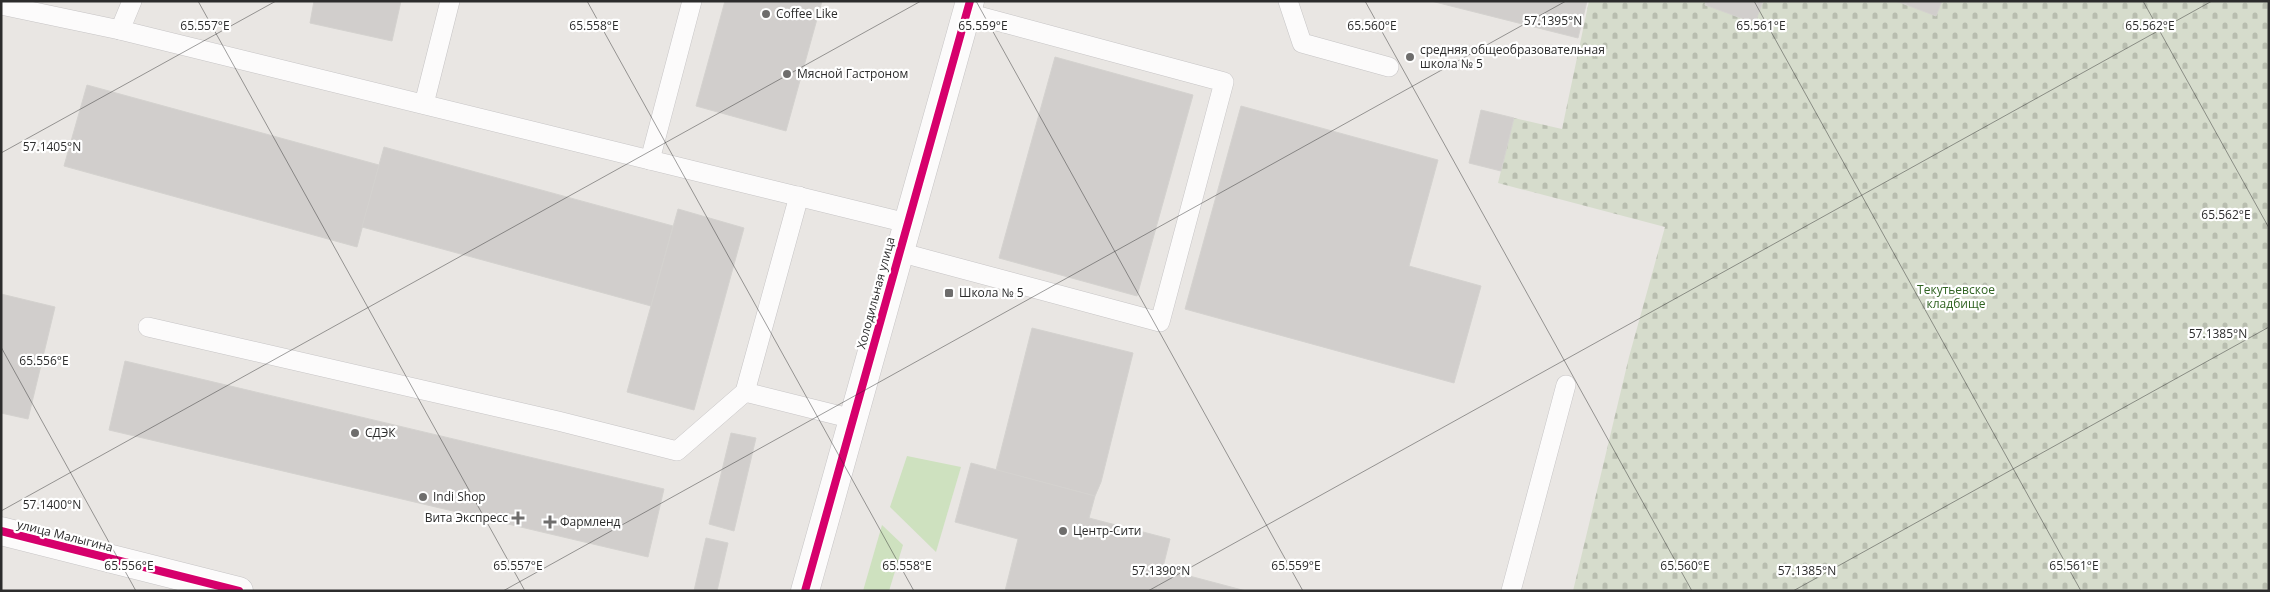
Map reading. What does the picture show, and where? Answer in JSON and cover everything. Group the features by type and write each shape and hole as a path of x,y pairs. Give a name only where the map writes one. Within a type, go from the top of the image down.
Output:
{"street":[{"name":"Холодильная улица","path":"805,591 898,252 968,7"},
{"name":"улица Малыгина","path":"1,531 239,591"}],"lane":[{"path":"120,30 132,1"},
{"path":"424,104 450,1"},
{"path":"650,160 692,1"},
{"path":"1288,1 1302,43 1389,67"},
{"path":"1,5 120,30 907,223"},
{"path":"898,252 1160,322 1224,82 968,7"},
{"path":"148,327 558,421 677,451 745,392 799,196"},
{"path":"1511,591 1566,385"},
{"path":"745,392 853,419"}],"green space":[{"name":"Текутьевское кладбище","path":"1589,1 2269,1 2269,591 1573,591 1629,357 1665,227 1498,183 1514,118 1562,129"},
{"path":"907,456 961,467 936,552 890,507"},
{"path":"882,525 903,545 889,591 863,591"}],"building":[{"path":"314,1 401,1 392,41 310,23"},
{"path":"725,1 822,1 786,131 696,106"},
{"path":"1431,1 1587,1 1578,38"},
{"path":"1706,1 1763,1 1755,23 1705,5"},
{"path":"1896,1 1942,1 1936,16"},
{"path":"1055,57 1193,95 1137,296 999,258"},
{"path":"87,85 379,165 357,247 64,166"},
{"path":"1241,106 1438,160 1409,266 1481,286 1454,383 1185,309"},
{"path":"1481,110 1514,118 1501,171 1469,163"},
{"path":"384,147 673,226 651,306 362,227"},
{"path":"678,209 744,228 694,410 627,392"},
{"path":"1,294 55,307 28,419 1,413"},
{"path":"1032,328 1133,353 1101,482 1095,496 996,470"},
{"path":"125,361 664,489 648,557 109,430"},
{"path":"731,433 756,438 734,531 709,524"},
{"name":"Центр-Сити","path":"971,463 1095,496 1089,518 1170,539 1157,591 1005,591 1018,539 955,522"},
{"path":"706,538 728,543 717,591 694,591"},
{"path":"1163,569 1246,591 1157,591"}],"cycle path":[{"path":"805,591 970,1"},
{"path":"1,531 239,591"}],"place":[{"name":"Coffee Like","path":"766,14"},
{"name":"средняя общеобразовательная школа № 5","path":"1410,57"},
{"name":"Мясной Гастроном","path":"787,74"},
{"name":"Школа № 5","path":"949,293"},
{"name":"СДЭК","path":"355,433"},
{"name":"Indi Shop","path":"423,497"},
{"name":"Вита Экспресс","path":"518,518"},
{"name":"Фармленд","path":"550,522"},
{"name":"Центр-Сити","path":"1063,531"}]}
